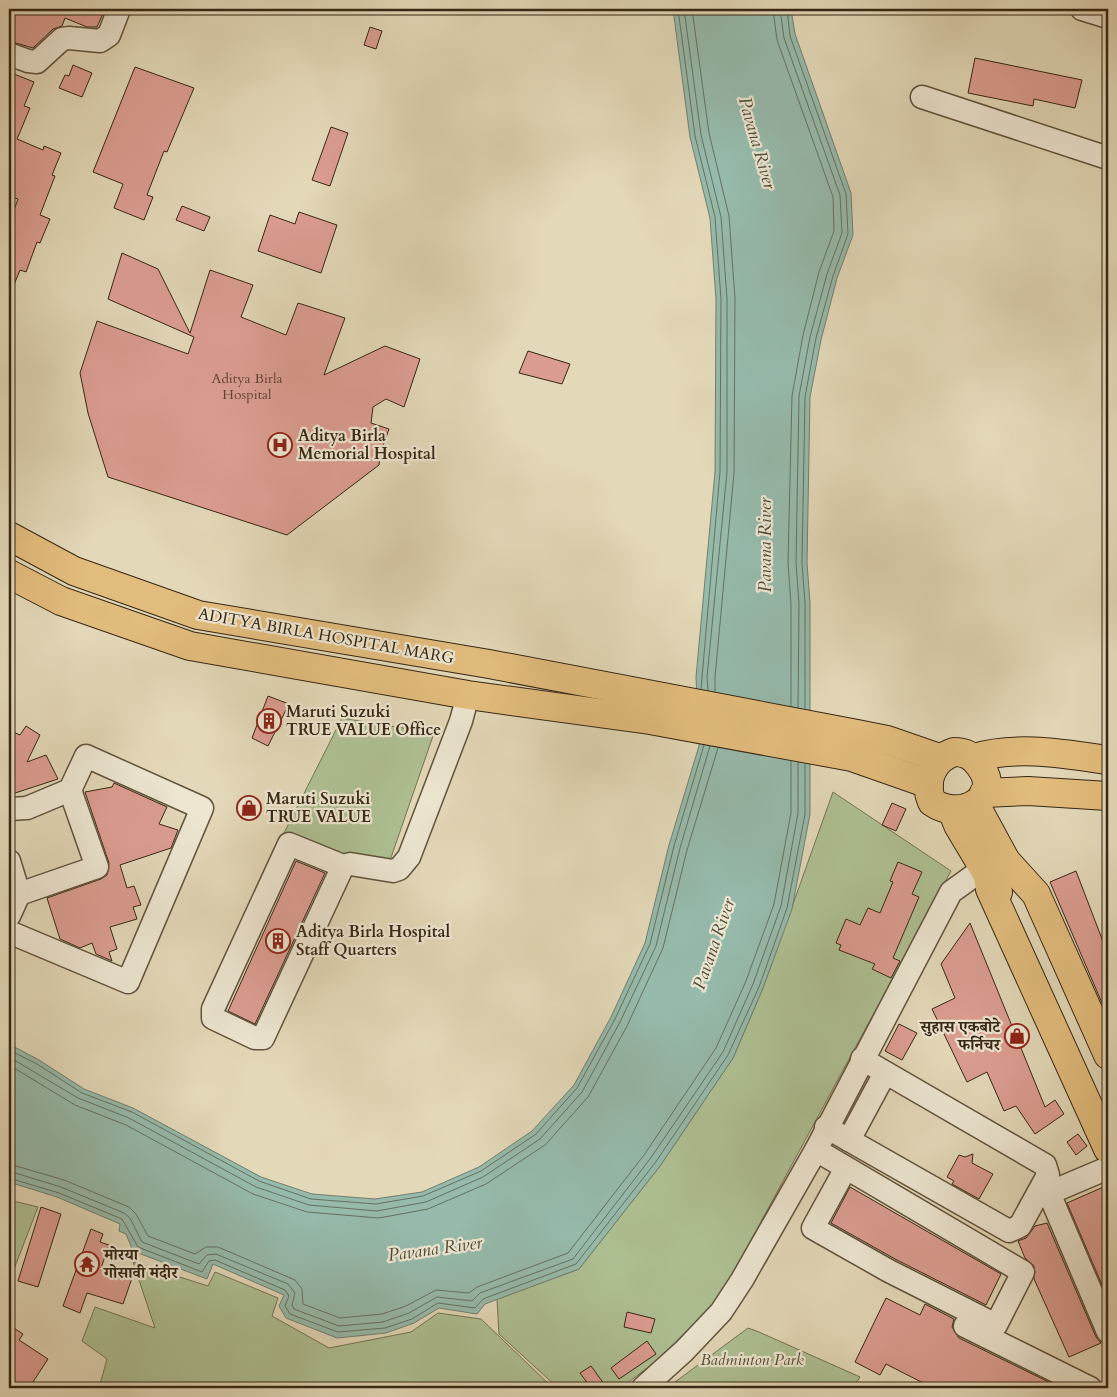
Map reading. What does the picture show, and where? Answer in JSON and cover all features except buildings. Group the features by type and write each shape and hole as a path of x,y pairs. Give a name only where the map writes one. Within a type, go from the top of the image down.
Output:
{"main road":[{"name":"ADITYA BIRLA HOSPITAL MARG","path":"9,536 74,571 198,615 382,645 626,704 854,746"},
{"name":"ADITYA BIRLA HOSPITAL MARG","path":"9,574 61,601 190,646 468,695 626,704"},
{"path":"854,746 886,740 939,758 954,752 967,754 974,758 986,777 971,802 992,869 990,889 1108,1149"},
{"path":"854,746 929,784"},
{"path":"974,758 989,753 1030,752 1108,760"},
{"path":"939,758 929,784 929,795 932,802 945,809 1028,791 1108,796"},
{"path":"992,869 1018,899 1017,914 1108,1120"},
{"path":"992,869 1036,894 1108,1055"}],"street":[{"path":"9,54 28,61 37,62 62,39 100,41 109,35 119,9"},
{"path":"1082,9 1108,18"},
{"path":"922,97 1108,158"},
{"path":"343,866 266,1035 261,1039 255,1038 213,1018 213,1009 289,844 343,866 350,864 393,872 404,864 409,857 461,721 468,695"},
{"path":"9,810 27,808 70,790 86,756 202,808 128,982 9,932"},
{"path":"19,894 97,867 70,790"},
{"path":"9,861 19,894 9,916"},
{"path":"642,1388 684,1351 721,1312 742,1280 816,1150 826,1127 951,892 992,869"},
{"path":"826,1127 1009,1231 1020,1226 1043,1186 1048,1175 1045,1165 862,1059"},
{"path":"849,1140 886,1073"},
{"path":"816,1150 1023,1272 996,1324 889,1271 813,1228 846,1168"},
{"path":"1108,1168 1049,1193 1108,1332"},
{"path":"903,1296 1090,1388"}],"green space":[{"path":"342,718 434,733 385,875 279,843"},
{"path":"833,792 951,871 718,1301 656,1361 621,1388 558,1388 499,1334 497,1299 579,1269 660,1166 733,1058 763,988"},
{"path":"9,1200 38,1207 9,1282"},
{"path":"133,1262 208,1286 215,1272 278,1298 272,1316 329,1348 411,1332 438,1313 481,1319 553,1388 99,1388 107,1359 82,1341 95,1307 155,1328"},
{"name":"Badminton Park","path":"748,1328 860,1377 853,1388 667,1388"}],"water":[{"name":"Pavana River","path":"673,9 791,9 795,34 851,193 853,235 837,278 821,340 810,397 807,563 810,603 810,814 792,909 763,988 733,1058 660,1166 579,1269 485,1304 477,1314 439,1308 414,1323 386,1333 337,1338 286,1318 279,1306 284,1295 213,1264 207,1279 133,1251 126,1234 119,1231 120,1224 57,1197 9,1182 9,1044 39,1060 84,1089 133,1108 261,1177 312,1194 375,1199 422,1192 479,1167 532,1131 574,1085 611,1017 645,943 669,845 699,746 696,677 715,472 716,299 710,218 690,137"}],"place":[{"name":"Aditya Birla Memorial Hospital","path":"280,445"},
{"name":"Maruti Suzuki TRUE VALUE Office","path":"269,721"},
{"name":"Maruti Suzuki TRUE VALUE","path":"249,808"},
{"name":"Aditya Birla Hospital Staff Quarters","path":"278,941"},
{"name":"सुहास एकबोटे फर्निचर","path":"1017,1036"},
{"name":"मोरया गोसावी मंदीर","path":"87,1264"}]}
